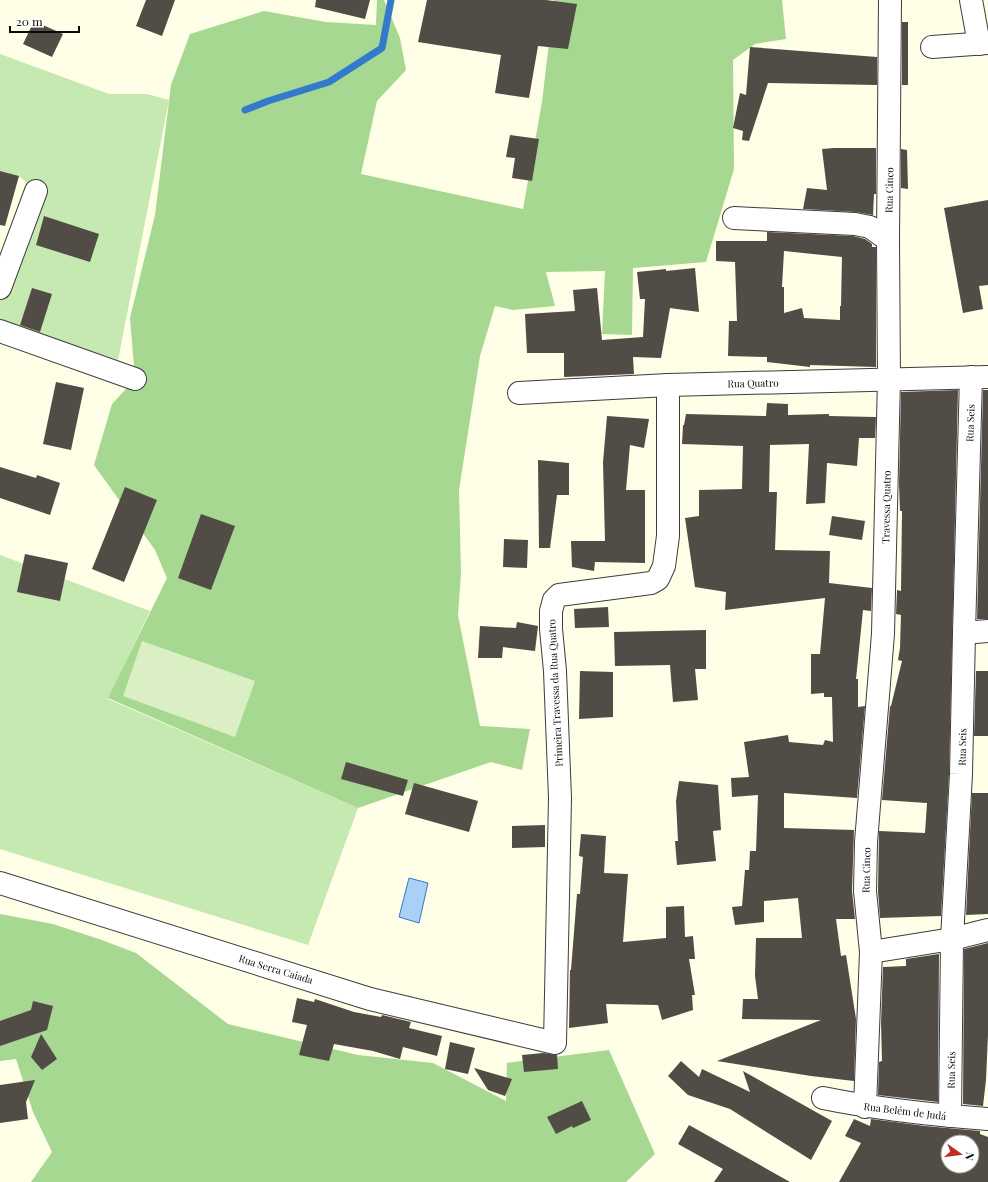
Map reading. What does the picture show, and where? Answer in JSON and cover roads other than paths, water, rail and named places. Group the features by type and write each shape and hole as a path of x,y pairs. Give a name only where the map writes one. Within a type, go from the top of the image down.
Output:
{"street":[{"name":"Rua Cinco","path":"889,379 888,240 890,0"},
{"path":"932,47 983,43 971,0"},
{"path":"0,288 36,191"},
{"path":"734,218 855,224 870,227 888,240"},
{"path":"0,331 135,379"},
{"name":"Rua Quatro","path":"519,393 668,385 980,377"},
{"name":"Rua Seis","path":"950,1116 952,939 957,822 961,774 964,633 980,377"},
{"name":"Travessa Quatro","path":"883,634 889,379"},
{"name":"Primeira Travessa da Rua Quatro","path":"555,1043 560,798 551,611 554,600 559,595 651,583 658,579 664,566 668,536 668,385"},
{"path":"964,633 988,631"},
{"name":"Rua Cinco","path":"865,1106 871,952 865,891 866,842 883,634"},
{"name":"Rua Serra Caiada","path":"0,883 370,999 555,1043"},
{"path":"871,952 952,939 988,930"},
{"name":"Rua Belém de Judá","path":"823,1098 865,1106 988,1119"}],"water":[{"path":"409,878 428,883 419,923 399,917"}],"waterway":[{"path":"245,110 268,101 329,82 382,48 391,0"}]}
